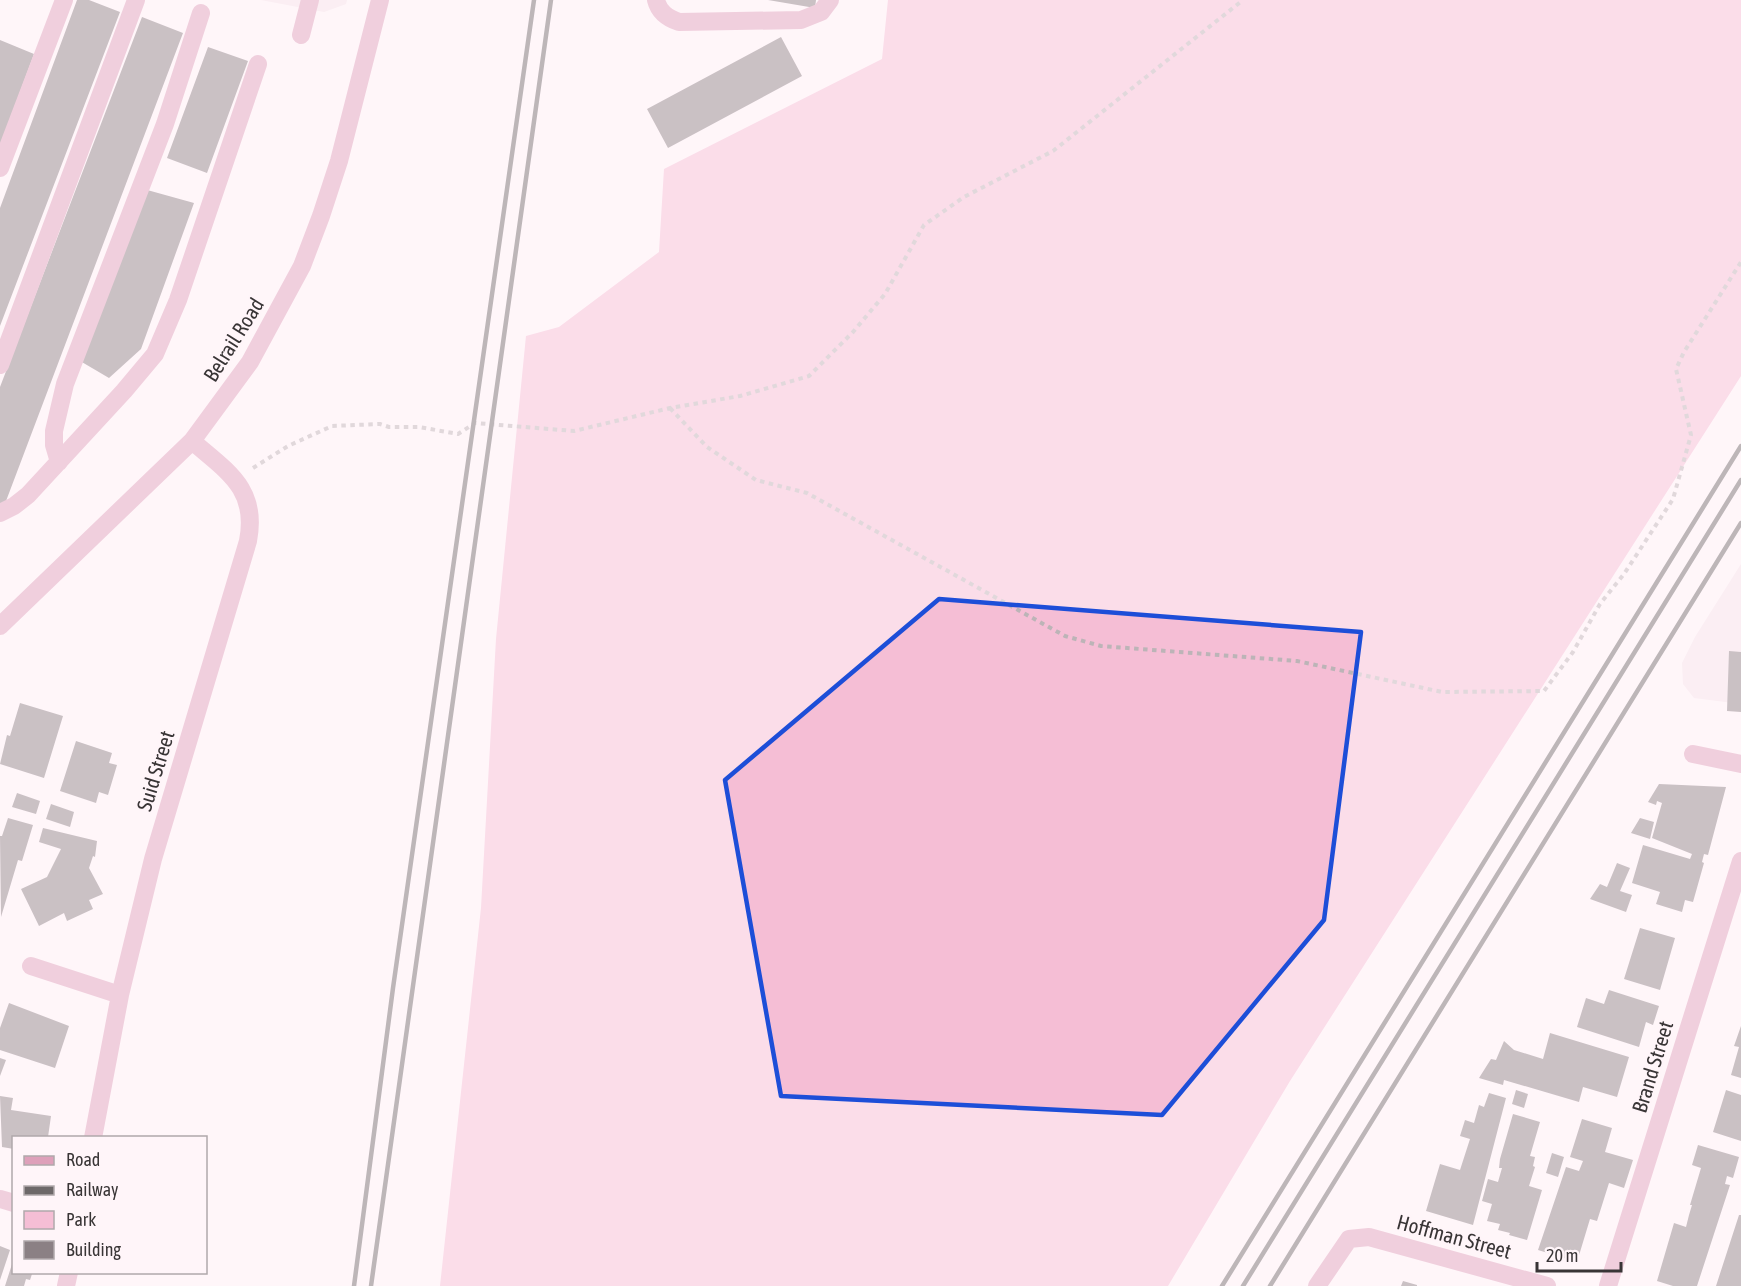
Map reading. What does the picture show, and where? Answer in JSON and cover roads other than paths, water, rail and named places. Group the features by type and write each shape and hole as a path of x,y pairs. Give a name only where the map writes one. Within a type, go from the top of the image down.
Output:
{"street":[{"path":"0,168 64,0"},
{"path":"0,365 136,0"},
{"path":"301,35 310,0"},
{"name":"Belrail Road","path":"0,626 192,441 250,363 302,266 339,161 380,0"},
{"path":"656,0 658,8 668,18 679,22 801,20 821,12 830,0"},
{"path":"59,462 54,446 54,431 65,384 165,124 201,13"},
{"path":"0,513 28,495 124,391 154,354 178,300 258,64"},
{"name":"Suid Street","path":"93,1136 120,994 153,859 248,541 252,520 250,506 236,479 192,441"},
{"path":"1693,754 1741,764"},
{"name":"Brand Street","path":"1608,1286 1741,861"},
{"path":"31,966 120,994"},
{"name":"Hoffman Street","path":"1317,1286 1349,1239 1369,1237 1547,1286"}],"railway":[{"path":"354,1286 393,988 534,0"},
{"path":"371,1286 551,0"},
{"path":"1222,1286 1741,446"},
{"path":"1243,1286 1741,480"},
{"path":"1270,1286 1741,523"}]}
